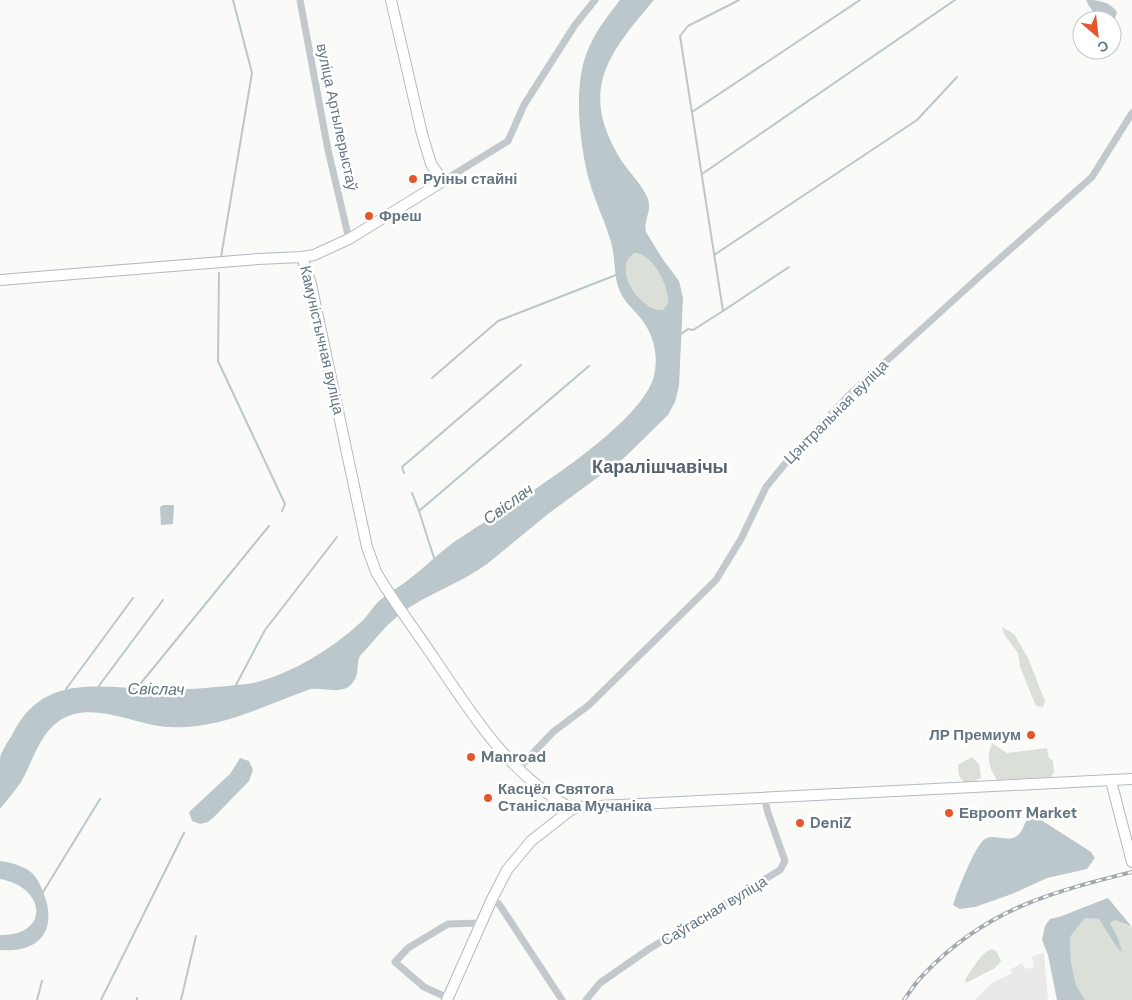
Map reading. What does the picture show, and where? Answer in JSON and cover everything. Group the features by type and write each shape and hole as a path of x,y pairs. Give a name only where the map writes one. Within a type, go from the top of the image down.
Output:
{"street":[{"name":"вуліца Артылерыстаў","path":"300,0 325,133 349,238"},
{"path":"391,0 422,134 432,164 442,181"},
{"name":"Камуністычная вуліца","path":"518,770 487,735 381,581 372,563 367,547 312,284 302,257 314,255 349,238 508,141 524,105 575,25 595,0"},
{"name":"Цэнтральная вуліца","path":"518,770 553,732 589,705 716,580 741,539 766,487 784,465 849,395 979,276 1092,177 1132,113"},
{"path":"0,280 302,257"},
{"path":"518,770 544,792 572,809"},
{"path":"481,923 448,924 408,948 395,962 424,987 448,999 481,923 507,870 522,850 539,834 572,809 592,805 1132,779"},
{"path":"1111,781 1132,862"},
{"name":"Саўгасная вуліца","path":"586,1000 600,983 649,950 780,870 785,861 764,797"},
{"path":"492,899 499,904 562,1000"}],"shaded area":[{"path":"635,253 648,259 663,280 668,303 663,310 654,309 646,304 631,287 626,267 628,259"},
{"path":"1002,627 1014,634 1028,658 1045,701 1043,707 1036,706 1020,667 1018,653 1004,634"},
{"path":"992,743 1007,753 1047,748 1049,758 1053,761 1054,773 1050,777 997,780 989,763"},
{"path":"972,757 979,764 981,778 969,784 960,777 958,765"},
{"path":"1085,918 1099,919 1121,951 1118,938 1110,923 1115,920 1132,928 1132,1000 1085,1000 1076,985 1071,962 1070,937"},
{"path":"992,949 996,951 1001,961 995,968 966,983 965,980 977,962"},
{"path":"1044,953 1048,1000 975,1000 992,983 1012,973 1010,970 1022,963 1025,969 1034,967 1032,956"}],"water":[{"name":"Свіслач","path":"620,0 654,0 624,37 613,54 605,72 601,90 601,110 607,131 618,155 642,187 648,199 649,208 646,232 679,281 683,298 679,386 675,402 668,415 624,458 548,514 487,564 400,614 360,656 355,679 346,688 341,690 311,689 224,721 188,727 155,725 98,713 84,712 71,715 59,721 46,733 21,782 0,809 0,759 2,753 24,715 39,702 54,693 72,688 176,689 247,684 277,676 292,669 322,652 349,633 378,602 454,542 570,465 601,441 627,416 646,393 655,371 655,348 643,321 625,300 619,289 612,245 591,187 581,139 579,103 582,69 596,33","holes":["635,253 642,255 654,265 663,280 668,296 668,303 663,310 654,309 646,304 631,287 627,277 628,259"]},
{"path":"1086,0 1107,3 1115,10 1092,10"},
{"path":"163,505 174,505 173,524 161,525 160,507"},
{"path":"240,758 249,761 253,770 249,781 208,822 200,824 192,821 189,812 230,774"},
{"path":"1038,818 1091,852 1095,858 1087,869 1047,878 1012,894 975,907 960,909 953,905 967,869 981,843 989,837 1014,838 1021,832 1026,821"},
{"path":"0,861 25,868 32,873 39,882 46,900 48,923 45,932 40,940 23,949 0,950 0,935 17,933 28,928 35,920 34,900 27,891 15,884 0,879"},
{"path":"1108,898 1132,927 1115,920 1110,923 1118,938 1122,952 1099,919 1085,918 1070,937 1071,962 1076,985 1085,1000 1057,1000 1048,955 1042,940 1045,926 1050,919"}],"waterway":[{"path":"221,257 252,73 233,0"},
{"path":"681,334 688,329 693,330 723,311 680,36 688,26 739,0"},
{"path":"692,112 860,0"},
{"path":"702,174 955,0"},
{"path":"714,255 917,120 957,77"},
{"path":"723,311 789,267"},
{"path":"219,273 218,361 285,504 282,511"},
{"path":"432,378 498,321 616,275"},
{"path":"404,473 402,467 521,365"},
{"path":"434,558 419,511 589,366"},
{"path":"412,493 419,511"},
{"name":"Свіслач","path":"137,688 269,526"},
{"path":"236,685 265,630 337,537"},
{"path":"66,689 133,598"},
{"path":"98,687 163,600"},
{"path":"43,892 100,799"},
{"path":"101,1000 184,833"},
{"path":"181,1000 196,936"},
{"path":"37,1000 42,981"}],"railway":[{"path":"904,1000 922,976 948,951 996,918 1046,896 1132,872"}],"place":[{"name":"Руіны стайні","path":"413,179"},
{"name":"Фреш","path":"369,216"},
{"name":"ЛР Премиум","path":"1031,735"},
{"name":"Manroad","path":"471,757"},
{"name":"Касцёл Святога Станіслава Мучаніка","path":"488,798"},
{"name":"Евроопт Market","path":"949,813"},
{"name":"DeniZ","path":"800,823"}],"district":[{"name":"Каралішчавічы","path":"660,467"}]}
